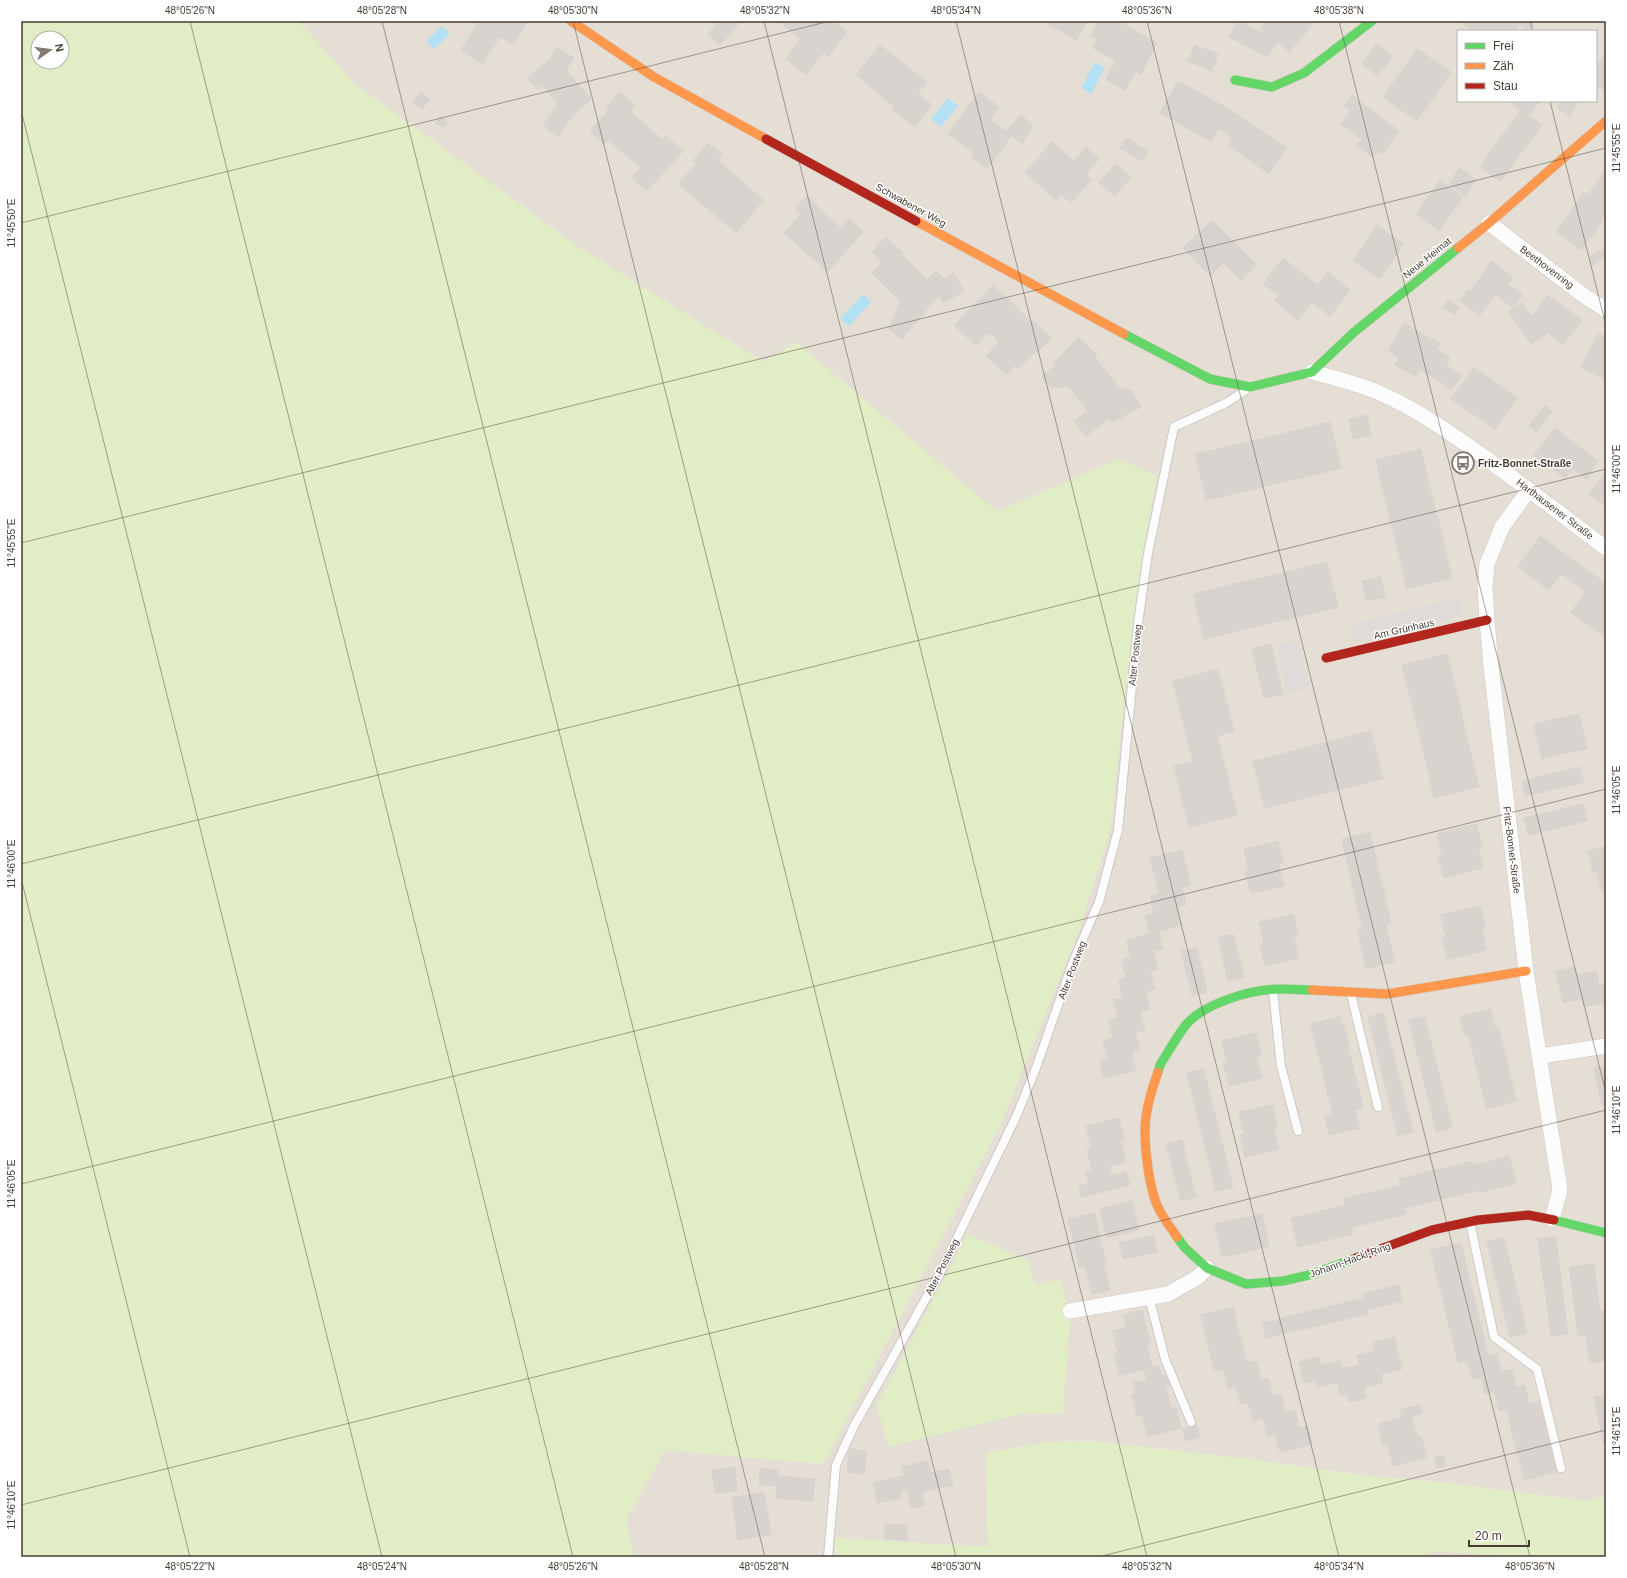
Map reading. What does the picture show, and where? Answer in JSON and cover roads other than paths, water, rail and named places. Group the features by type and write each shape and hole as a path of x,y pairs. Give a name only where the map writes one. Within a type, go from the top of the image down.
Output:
{"street":[{"name":"Schwabener Weg","path":"571,21 654,77 1087,315 1210,379 1250,387"},
{"path":"1235,80 1272,87 1291,79 1304,73 1372,21"},
{"name":"Neue Heimat","path":"1250,387 1312,372 1353,333 1488,223 1606,121"},
{"name":"Beethovenring","path":"1488,223 1583,295 1606,310"},
{"name":"Harthausener Straße","path":"1312,372 1380,393 1419,412 1460,439 1606,548"},
{"name":"Fritz-Bonnet-Straße","path":"1529,490 1502,527 1487,564 1485,587 1491,666 1526,971 1560,1190 1552,1219"},
{"name":"Am Grünhaus","path":"1326,658 1487,620"},
{"name":"Johann-Hackl-Ring","path":"1526,971 1387,994 1321,990 1273,990 1251,993 1222,1002 1201,1012 1186,1025 1160,1065 1151,1094 1146,1117 1146,1140 1149,1171 1156,1200 1163,1216 1185,1248 1207,1268 1246,1284 1283,1281 1313,1274 1432,1230 1470,1222 1522,1215 1552,1219 1606,1233"},
{"path":"1540,1056 1606,1046"},
{"path":"1070,1311 1168,1294 1198,1277 1207,1268"}],"lane":[{"name":"Alter Postweg","path":"828,1557 836,1465 854,1426 938,1277 1016,1117 1036,1068 1074,962 1099,902 1118,830 1138,623 1147,561 1174,427 1226,403 1250,387"},
{"path":"1273,990 1281,1066 1298,1131"},
{"path":"1351,993 1378,1107"},
{"path":"1470,1222 1494,1337 1536,1369 1561,1468"},
{"path":"1149,1297 1164,1359 1191,1422"}],"water":[{"path":"442,26 450,34 434,49 426,41"},
{"path":"1095,62 1105,68 1091,94 1081,88"},
{"path":"948,98 958,106 941,127 931,119"},
{"path":"863,294 872,302 849,326 840,319"}],"place":[{"name":"Fritz-Bonnet-Straße","path":"1463,463"}]}
